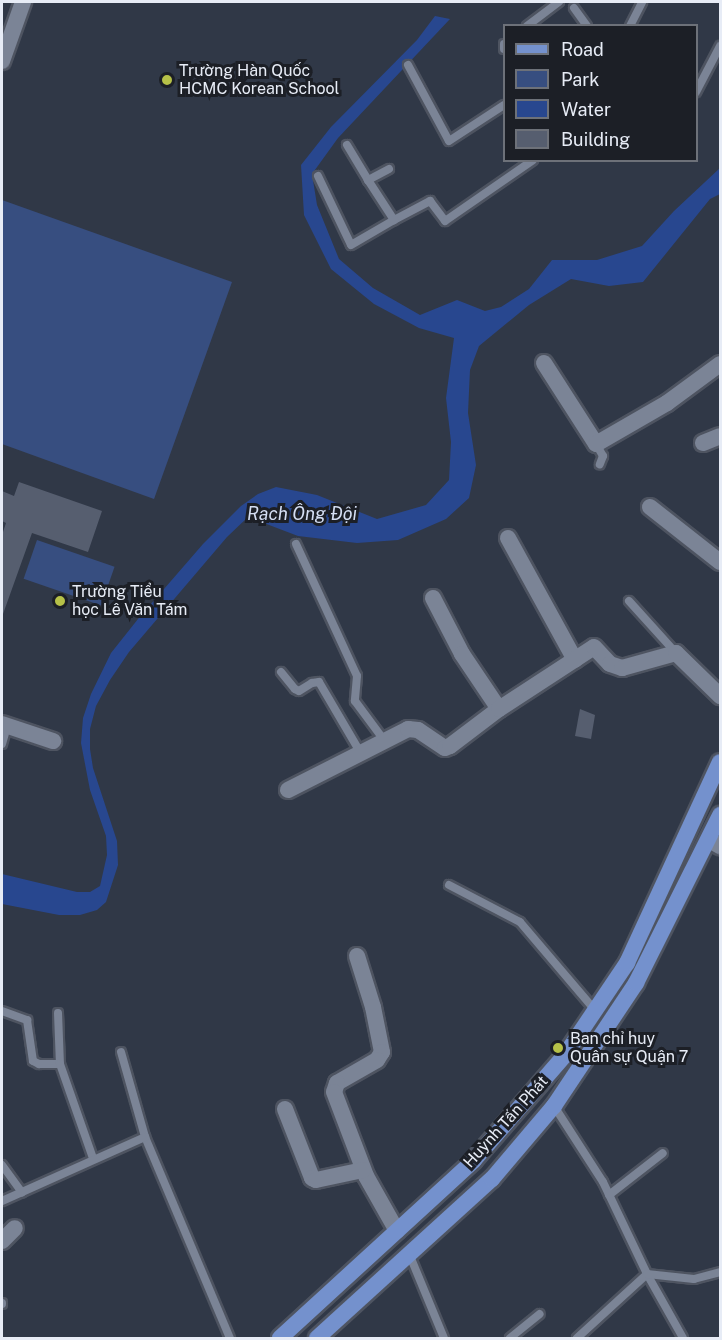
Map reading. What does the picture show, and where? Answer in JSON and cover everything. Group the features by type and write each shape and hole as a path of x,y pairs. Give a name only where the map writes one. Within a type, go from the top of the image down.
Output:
{"main road":[{"name":"Huỳnh Tấn Phát","path":"280,1338 474,1160 536,1092 627,963 720,762"},
{"name":"Huỳnh Tấn Phát","path":"317,1338 410,1256 492,1179 554,1106 636,983 715,843 720,814"},
{"path":"689,830 715,843"}],"street":[{"path":"2,61 6,36 23,2"},
{"path":"544,363 596,444 667,403 720,364"},
{"path":"703,442 720,436"},
{"path":"650,507 720,562"},
{"path":"508,538 575,660"},
{"path":"433,598 462,654 500,709"},
{"path":"288,789 384,740 415,729 445,748 594,647 610,664 622,668 676,653 720,696"},
{"path":"4,725 53,741"},
{"path":"357,956 373,1008 382,1052 377,1060 338,1083 334,1092 363,1170 397,1231"},
{"path":"285,1109 312,1178 316,1180 363,1170"},
{"path":"2,1241 15,1228"}],"lane":[{"path":"530,24 559,2"},
{"path":"631,24 642,2"},
{"path":"574,8 586,24"},
{"path":"698,88 720,46"},
{"path":"408,65 449,141 503,106"},
{"path":"347,145 394,220"},
{"path":"318,176 351,245 430,201 445,221 450,219 529,162"},
{"path":"368,180 389,168"},
{"path":"596,444 603,456 600,465"},
{"path":"296,544 357,676 354,701 384,740"},
{"path":"629,601 676,653"},
{"path":"281,672 299,691 312,683 319,682 360,752"},
{"path":"2,744 4,725"},
{"path":"449,885 520,922 595,1010"},
{"path":"2,1011 27,1020 33,1061 39,1064 60,1064"},
{"path":"58,1013 60,1064 93,1158"},
{"path":"121,1052 145,1137 230,1338"},
{"path":"554,1106 609,1195 647,1274 682,1338"},
{"path":"2,1201 93,1158 145,1137"},
{"path":"609,1195 663,1153"},
{"path":"2,1165 22,1193"},
{"path":"410,1256 444,1338"},
{"path":"577,1338 647,1274 694,1279 720,1272"},
{"path":"510,1338 540,1314"}],"green space":[{"path":"2,200 232,282 154,499 2,444"},
{"path":"37,540 115,567 101,605 24,579"}],"water":[{"name":"Rạch Ông Đội","path":"435,16 450,19 338,138 312,174 317,205 339,259 373,288 420,315 457,300 485,311 501,307 529,289 552,260 597,260 642,246 674,211 720,168 720,194 710,199 643,282 609,286 571,279 529,305 479,346 470,370 468,413 476,465 469,498 446,519 398,540 357,543 298,536 248,517 227,537 129,652 96,706 90,729 90,749 93,768 117,841 118,865 106,902 97,910 80,915 59,915 2,904 2,874 77,892 90,892 100,886 107,855 106,836 90,790 81,743 83,718 91,694 111,653 138,619 203,544 241,506 258,494 276,487 317,495 377,519 426,505 449,480 451,442 446,398 454,338 419,328 374,304 331,269 304,215 301,165 331,127 417,40"}],"building":[{"path":"19,482 102,511 88,552 32,533 3,614 2,535 6,523 2,521 2,491 14,496"},
{"path":"580,709 595,715 591,739 575,736"}],"place":[{"name":"Trường Hàn Quốc HCMC Korean School","path":"167,80"},
{"name":"Trường Tiểu học Lê Văn Tám","path":"60,601"},
{"name":"Ban chỉ huy Quân sự Quận 7","path":"558,1048"}]}
